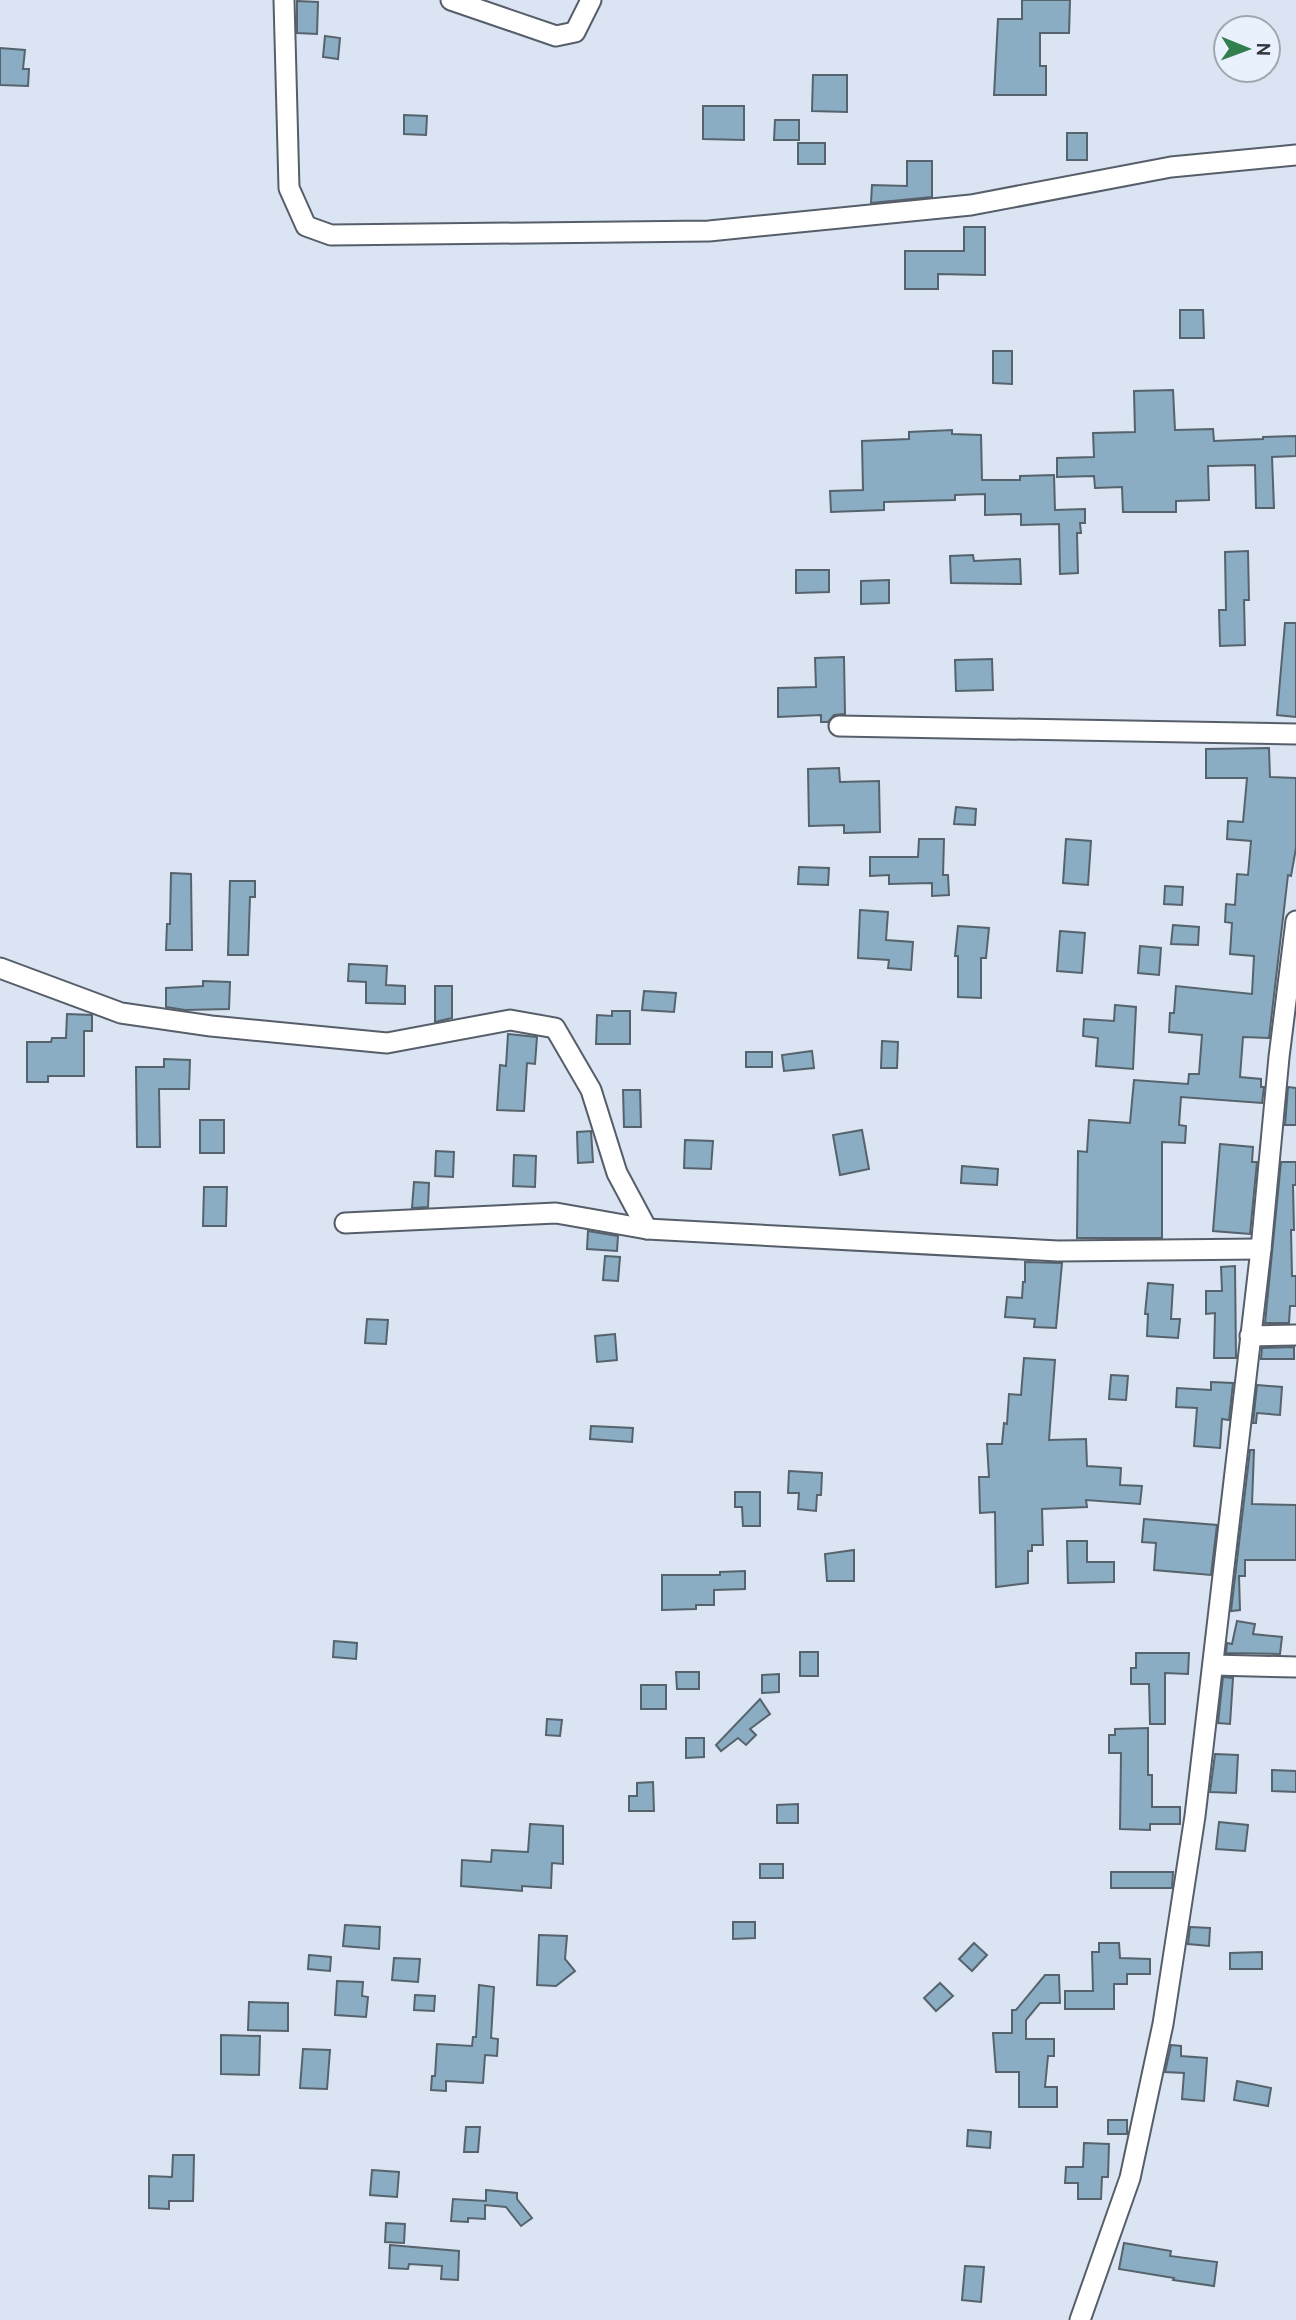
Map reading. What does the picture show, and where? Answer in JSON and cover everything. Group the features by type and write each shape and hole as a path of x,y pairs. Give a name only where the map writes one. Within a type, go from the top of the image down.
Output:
{"street":[{"path":"284,0 289,188 306,226 331,235 709,231 971,205 1171,167 1296,155"},
{"path":"451,0 556,36 575,32 592,0"},
{"path":"839,726 1296,734"},
{"path":"1080,2320 1130,2178 1163,2024 1195,1815 1250,1336 1287,1056 1296,921"},
{"path":"0,968 121,1013 211,1027 387,1043 509,1020 555,1028 591,1090 617,1173 647,1229"},
{"path":"345,1223 556,1213 647,1229 1058,1251 1261,1249"},
{"path":"1250,1336 1296,1335"},
{"path":"1213,1665 1296,1667"}],"building":[{"path":"1022,0 1070,0 1069,33 1040,33 1040,66 1046,66 1046,95 994,95 998,19 1022,19"},
{"path":"297,1 318,2 317,34 297,33"},
{"path":"325,36 340,38 338,59 323,57"},
{"path":"0,48 25,50 23,69 29,69 28,86 0,85"},
{"path":"813,75 847,75 847,112 812,111"},
{"path":"703,106 744,106 744,140 703,139"},
{"path":"404,115 427,116 426,135 404,134"},
{"path":"775,120 799,120 799,140 774,140"},
{"path":"1067,133 1087,133 1087,160 1067,160"},
{"path":"798,143 825,143 825,164 798,164"},
{"path":"907,161 932,161 932,197 871,203 872,185 907,186"},
{"path":"964,227 985,227 985,275 938,274 938,289 905,289 905,251 964,251"},
{"path":"1180,310 1203,310 1204,338 1180,338"},
{"path":"993,351 1012,351 1012,384 993,383"},
{"path":"1173,390 1175,430 1213,429 1214,441 1296,436 1296,456 1272,457 1274,508 1256,508 1255,465 1208,466 1209,500 1176,501 1176,512 1123,512 1122,487 1095,488 1094,476 1057,477 1057,458 1094,457 1093,433 1135,432 1134,391"},
{"path":"952,430 952,434 981,435 982,480 1020,480 1020,476 1054,475 1055,510 1085,509 1085,523 1080,523 1081,533 1077,533 1078,573 1060,574 1059,524 1021,525 1021,514 985,515 985,494 955,495 955,500 884,502 884,510 831,512 830,491 863,490 862,441 909,439 909,432"},
{"path":"1248,551 1249,600 1244,600 1245,645 1220,646 1219,610 1226,610 1225,552"},
{"path":"973,555 974,561 1020,559 1021,584 951,583 950,556"},
{"path":"796,570 829,570 829,592 796,593"},
{"path":"889,580 889,603 861,604 861,581"},
{"path":"1285,623 1296,623 1296,717 1277,715"},
{"path":"844,657 845,714 834,715 828,722 821,722 821,715 778,717 778,688 816,687 815,658"},
{"path":"992,659 993,690 956,691 955,660"},
{"path":"1269,748 1270,777 1296,778 1296,848 1291,876 1288,875 1269,1038 1243,1037 1240,1077 1261,1079 1261,1087 1264,1087 1262,1103 1181,1097 1179,1125 1186,1126 1185,1143 1162,1142 1162,1238 1077,1238 1078,1151 1087,1152 1089,1120 1130,1123 1134,1080 1188,1084 1189,1074 1199,1074 1202,1035 1169,1032 1176,986 1252,994 1254,956 1230,954 1232,923 1225,922 1226,904 1235,905 1237,874 1248,875 1251,841 1227,839 1228,821 1243,822 1247,778 1206,778 1206,749"},
{"path":"839,768 840,782 879,781 880,832 844,833 844,825 809,826 808,769"},
{"path":"956,807 976,809 975,825 954,824"},
{"path":"919,839 944,839 943,875 948,875 949,895 932,896 932,883 889,884 889,875 870,876 870,857 918,857"},
{"path":"1066,839 1091,841 1088,885 1063,883"},
{"path":"799,867 829,868 828,885 798,884"},
{"path":"171,873 191,874 192,950 166,950 167,924 170,924"},
{"path":"230,881 255,881 255,897 250,897 248,955 228,955"},
{"path":"1165,886 1183,887 1182,905 1164,904"},
{"path":"860,910 888,912 886,940 913,942 911,970 888,968 889,960 858,958"},
{"path":"1173,925 1199,927 1198,945 1171,944"},
{"path":"958,926 989,928 986,958 981,958 981,998 958,997 958,956 955,956"},
{"path":"1060,931 1085,933 1082,973 1057,971"},
{"path":"1140,946 1161,948 1159,975 1138,973"},
{"path":"349,964 387,966 386,985 405,986 405,1004 366,1003 366,982 348,981"},
{"path":"203,981 230,982 229,1009 185,1010 166,1007 166,988 203,986"},
{"path":"435,986 452,986 452,1018 435,1022"},
{"path":"644,991 676,993 674,1012 642,1010"},
{"path":"1115,1005 1136,1007 1133,1069 1096,1066 1098,1038 1083,1036 1084,1019 1114,1021"},
{"path":"612,1011 630,1011 630,1044 596,1044 597,1015 612,1016"},
{"path":"67,1014 92,1015 92,1031 84,1031 84,1076 48,1076 48,1082 27,1082 27,1042 51,1042 52,1038 66,1038"},
{"path":"508,1034 537,1037 535,1064 527,1063 524,1111 497,1110 500,1065 506,1066"},
{"path":"882,1041 898,1042 897,1068 881,1068"},
{"path":"812,1051 814,1068 784,1071 782,1055"},
{"path":"746,1052 772,1052 772,1067 746,1067"},
{"path":"164,1059 190,1060 189,1089 159,1089 160,1147 137,1147 136,1067 164,1067"},
{"path":"1288,1087 1296,1088 1296,1125 1285,1125"},
{"path":"623,1090 640,1090 641,1127 624,1127"},
{"path":"200,1120 224,1120 224,1153 200,1153"},
{"path":"862,1130 869,1169 840,1175 833,1135"},
{"path":"591,1131 593,1162 578,1163 577,1132"},
{"path":"685,1140 713,1141 711,1169 684,1168"},
{"path":"1220,1144 1253,1147 1252,1162 1257,1162 1250,1234 1213,1231"},
{"path":"436,1151 454,1152 453,1177 435,1176"},
{"path":"514,1155 536,1156 535,1187 513,1186"},
{"path":"1281,1162 1296,1162 1296,1185 1293,1185 1294,1230 1291,1230 1296,1306 1290,1306 1289,1323 1265,1323"},
{"path":"962,1166 998,1169 997,1185 961,1183"},
{"path":"414,1182 429,1183 428,1207 412,1208"},
{"path":"204,1187 227,1187 226,1226 203,1226"},
{"path":"588,1231 618,1236 617,1251 587,1249"},
{"path":"605,1256 620,1257 618,1281 603,1280"},
{"path":"1025,1262 1062,1263 1056,1328 1034,1327 1035,1319 1005,1317 1007,1297 1022,1298"},
{"path":"1235,1266 1236,1358 1214,1358 1215,1313 1206,1314 1206,1291 1222,1291 1221,1267"},
{"path":"1148,1283 1173,1285 1171,1319 1180,1319 1178,1338 1147,1336 1148,1314 1145,1314"},
{"path":"367,1319 388,1320 386,1344 365,1343"},
{"path":"615,1334 617,1360 597,1362 595,1336"},
{"path":"1294,1347 1294,1359 1261,1359 1262,1348"},
{"path":"1024,1358 1055,1360 1049,1440 1086,1439 1087,1466 1121,1468 1120,1485 1142,1486 1140,1504 1086,1500 1087,1507 1042,1509 1043,1545 1032,1545 1032,1551 1028,1551 1028,1583 996,1587 995,1512 980,1513 979,1477 989,1477 987,1444 1002,1444 1004,1423 1007,1424 1009,1394 1021,1395"},
{"path":"1111,1375 1128,1376 1126,1400 1109,1399"},
{"path":"1211,1382 1233,1383 1229,1420 1222,1419 1220,1448 1194,1446 1197,1408 1176,1407 1177,1388 1211,1390"},
{"path":"1257,1385 1282,1387 1280,1415 1257,1413 1256,1423 1253,1423"},
{"path":"591,1426 633,1428 632,1442 590,1439"},
{"path":"1250,1450 1254,1450 1252,1504 1296,1505 1296,1560 1245,1560 1245,1576 1239,1576 1240,1610 1231,1611"},
{"path":"789,1471 822,1473 821,1495 817,1495 816,1511 798,1509 799,1493 788,1493"},
{"path":"735,1492 760,1492 760,1526 743,1526 742,1507 735,1507"},
{"path":"1144,1519 1217,1525 1211,1575 1154,1570 1156,1543 1142,1542"},
{"path":"1067,1541 1087,1541 1087,1562 1114,1562 1114,1582 1068,1583"},
{"path":"854,1550 854,1581 827,1581 825,1554"},
{"path":"745,1571 745,1589 714,1590 714,1605 696,1605 696,1609 662,1610 662,1575 720,1575 720,1572"},
{"path":"1237,1621 1255,1624 1253,1634 1282,1637 1280,1654 1226,1653 1227,1643 1232,1644"},
{"path":"334,1641 357,1643 356,1659 333,1657"},
{"path":"800,1652 818,1652 818,1676 800,1676"},
{"path":"1136,1653 1189,1653 1188,1674 1165,1673 1165,1724 1150,1724 1149,1684 1131,1684 1131,1668 1136,1668"},
{"path":"676,1672 699,1672 699,1689 677,1689"},
{"path":"779,1674 779,1692 762,1693 762,1675"},
{"path":"1223,1677 1233,1678 1230,1724 1218,1723"},
{"path":"641,1685 666,1685 666,1709 641,1709"},
{"path":"760,1699 770,1714 750,1729 756,1735 746,1745 738,1738 721,1751 716,1745"},
{"path":"547,1719 562,1720 560,1736 546,1735"},
{"path":"1148,1728 1148,1775 1152,1775 1152,1807 1180,1807 1180,1824 1150,1824 1150,1830 1120,1829 1121,1753 1109,1753 1109,1735 1115,1735 1115,1729"},
{"path":"686,1738 704,1738 704,1757 686,1758"},
{"path":"1215,1754 1238,1755 1236,1793 1210,1792"},
{"path":"1272,1770 1296,1771 1296,1792 1272,1791"},
{"path":"653,1782 654,1811 629,1811 629,1796 637,1796 637,1783"},
{"path":"798,1804 798,1823 777,1823 777,1805"},
{"path":"1219,1822 1248,1825 1245,1851 1216,1849"},
{"path":"530,1824 563,1826 563,1864 552,1863 551,1888 522,1886 522,1891 461,1886 462,1860 491,1862 492,1850 528,1852"},
{"path":"760,1864 783,1864 783,1878 760,1878"},
{"path":"1111,1872 1173,1872 1172,1888 1111,1888"},
{"path":"733,1922 755,1922 755,1938 733,1939"},
{"path":"345,1925 380,1927 379,1949 343,1946"},
{"path":"1190,1927 1210,1928 1209,1946 1188,1944"},
{"path":"539,1935 567,1936 565,1959 575,1971 556,1986 537,1985"},
{"path":"974,1943 987,1955 972,1971 959,1959"},
{"path":"1099,1943 1119,1943 1120,1958 1150,1959 1150,1974 1127,1974 1127,1984 1114,1984 1114,2009 1065,2009 1065,1991 1093,1991 1092,1952 1099,1952"},
{"path":"1262,1952 1262,1969 1230,1969 1230,1953"},
{"path":"309,1955 331,1957 330,1971 308,1969"},
{"path":"394,1958 420,1959 418,1982 392,1980"},
{"path":"1045,1975 1059,1975 1060,2003 1040,2003 1026,2020 1026,2039 1054,2039 1054,2056 1048,2056 1045,2087 1057,2087 1057,2107 1019,2107 1019,2072 996,2072 993,2033 1012,2033 1012,2010 1016,2010"},
{"path":"337,1981 363,1982 362,1996 368,1997 366,2017 335,2015"},
{"path":"940,1983 953,1996 936,2011 924,1998"},
{"path":"479,1985 494,1987 491,2038 498,2039 497,2056 485,2055 483,2083 446,2081 446,2091 431,2090 432,2076 435,2076 437,2044 472,2046 473,2037 476,2037"},
{"path":"415,1995 435,1996 434,2011 414,2010"},
{"path":"249,2002 288,2003 288,2031 248,2030"},
{"path":"221,2035 260,2036 259,2075 221,2074"},
{"path":"1171,2045 1181,2046 1181,2056 1207,2058 1204,2101 1182,2099 1184,2073 1165,2072"},
{"path":"303,2049 330,2050 327,2089 300,2088"},
{"path":"1237,2081 1271,2088 1268,2106 1234,2100"},
{"path":"1108,2120 1127,2120 1127,2134 1108,2134"},
{"path":"466,2127 480,2127 478,2152 464,2152"},
{"path":"968,2130 991,2132 990,2148 967,2146"},
{"path":"1084,2143 1109,2144 1108,2177 1102,2177 1101,2199 1078,2199 1078,2183 1065,2183 1066,2167 1083,2167"},
{"path":"173,2155 194,2155 193,2201 169,2201 169,2209 149,2208 149,2176 172,2177"},
{"path":"372,2170 399,2172 397,2197 370,2195"},
{"path":"486,2190 517,2193 517,2199 532,2218 521,2226 506,2207 485,2205 485,2219 451,2221 453,2199 486,2201"},
{"path":"386,2223 405,2224 404,2243 385,2242"},
{"path":"1124,2243 1171,2251 1170,2256 1217,2262 1214,2286 1119,2269"},
{"path":"390,2245 459,2251 458,2280 441,2279 442,2266 409,2264 408,2269 389,2268"},
{"path":"965,2266 984,2267 981,2302 962,2300"}]}
